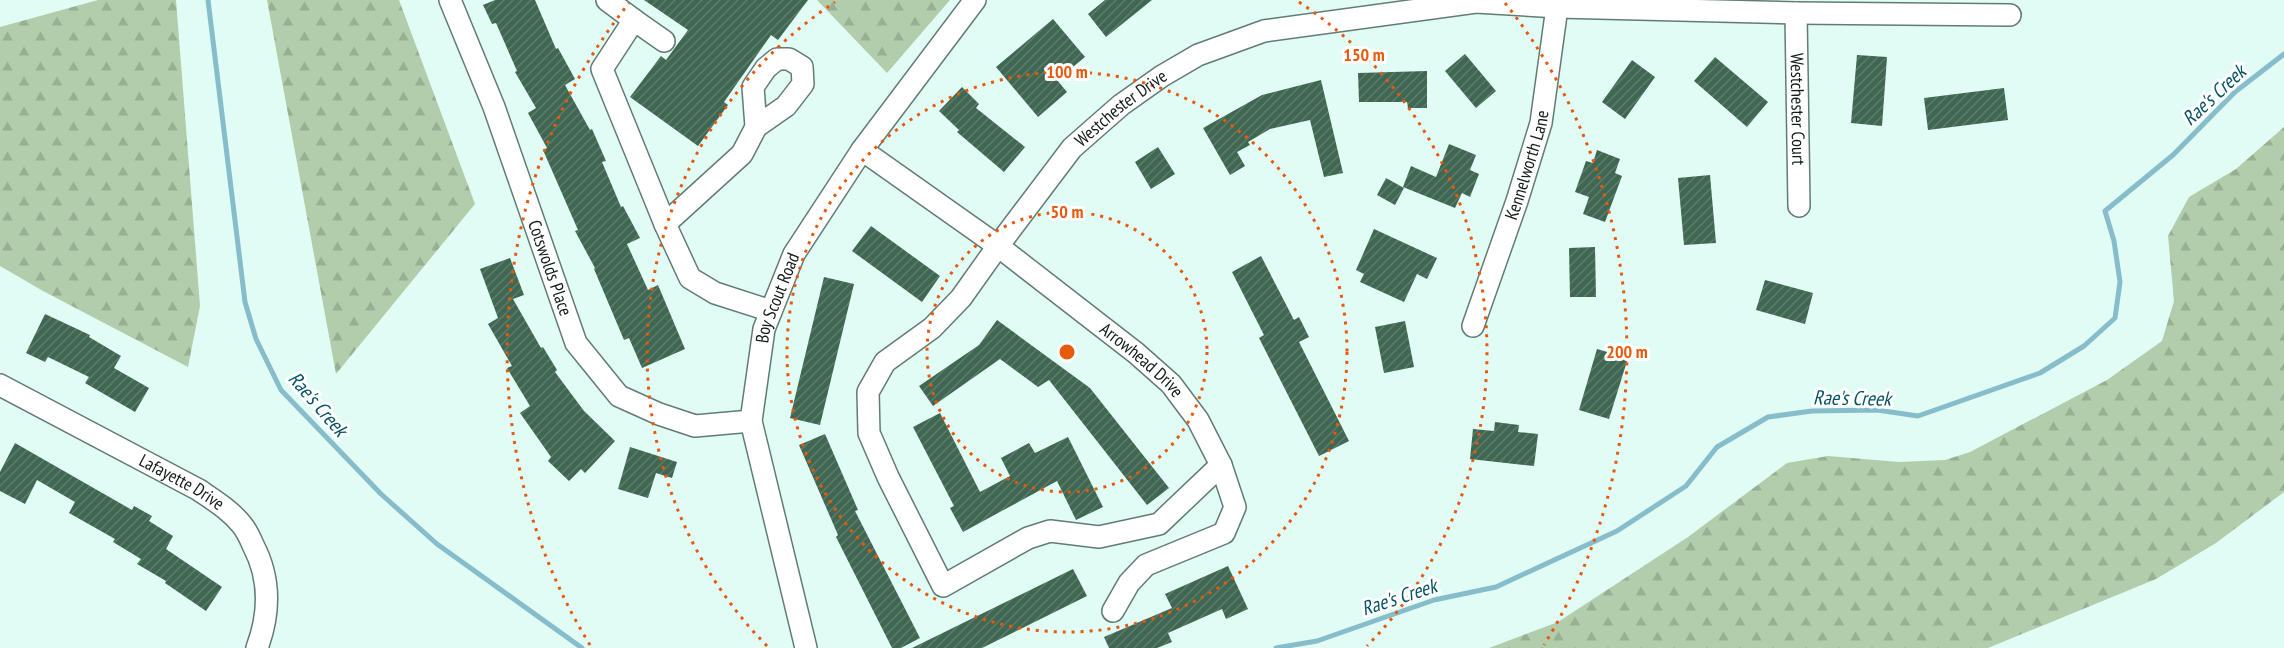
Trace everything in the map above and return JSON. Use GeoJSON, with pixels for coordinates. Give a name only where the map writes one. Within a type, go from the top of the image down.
{"type":"FeatureCollection","features":[{"type":"Feature","properties":{"kind":"street","name":"Cotswolds Place"},"geometry":{"type":"LineString","coordinates":[[450,0],[494,107],[576,343],[619,396],[659,414],[695,426],[751,421]]}},
{"type":"Feature","properties":{"kind":"street"},"geometry":{"type":"LineString","coordinates":[[607,0],[664,41]]}},
{"type":"Feature","properties":{"kind":"street","name":"Boy Scout Road"},"geometry":{"type":"LineString","coordinates":[[807,648],[751,421],[764,328],[794,254],[862,150],[975,0]]}},
{"type":"Feature","properties":{"kind":"street","name":"Westchester Drive"},"geometry":{"type":"LineString","coordinates":[[1221,465],[1159,524],[1099,537],[1050,531],[1028,538],[943,586],[888,477],[869,433],[868,392],[885,362],[932,328],[961,298],[1072,148],[1121,105],[1162,75],[1198,55],[1264,32],[1476,2],[1558,3],[1796,13],[2010,15]]}},
{"type":"Feature","properties":{"kind":"street","name":"Kennelworth Lane"},"geometry":{"type":"LineString","coordinates":[[1473,326],[1517,201],[1541,123],[1558,3]]}},
{"type":"Feature","properties":{"kind":"street","name":"Westchester Court"},"geometry":{"type":"LineString","coordinates":[[1796,13],[1799,206]]}},
{"type":"Feature","properties":{"kind":"street"},"geometry":{"type":"LineString","coordinates":[[634,20],[602,69],[664,224],[690,278],[714,293],[771,311]]}},
{"type":"Feature","properties":{"kind":"street"},"geometry":{"type":"LineString","coordinates":[[664,224],[742,154],[756,127]]}},
{"type":"Feature","properties":{"kind":"street","name":"Arrowhead Drive"},"geometry":{"type":"LineString","coordinates":[[862,150],[998,246],[1136,353],[1171,384],[1198,420],[1221,465],[1235,507],[1224,534],[1146,565],[1129,583],[1113,611]]}},
{"type":"Feature","properties":{"kind":"street","name":"Lafayette Drive"},"geometry":{"type":"LineString","coordinates":[[0,385],[199,490],[227,509],[244,526],[265,574],[266,617],[257,648]]}},
{"type":"Feature","properties":{"kind":"green space"},"geometry":{"type":"Polygon","coordinates":[[[98,0],[176,0],[200,306],[188,367],[0,266],[0,27],[98,0]]]}},
{"type":"Feature","properties":{"kind":"green space"},"geometry":{"type":"Polygon","coordinates":[[[267,0],[399,0],[475,204],[336,374],[267,0]]]}},
{"type":"Feature","properties":{"kind":"green space"},"geometry":{"type":"Polygon","coordinates":[[[817,0],[950,0],[887,73],[817,0]]]}},
{"type":"Feature","properties":{"kind":"green space"},"geometry":{"type":"Polygon","coordinates":[[[2284,127],[2284,492],[2216,543],[2156,579],[1988,648],[1489,648],[1558,622],[1688,537],[1787,463],[1828,456],[1899,462],[1945,460],[1970,452],[2107,380],[2162,341],[2174,301],[2168,236],[2189,197],[2236,169],[2284,127]]]}},
{"type":"Feature","properties":{"kind":"building"},"geometry":{"type":"Polygon","coordinates":[[[495,0],[535,0],[556,49],[558,48],[575,79],[565,85],[590,130],[592,129],[606,161],[602,162],[621,207],[623,206],[640,238],[627,244],[648,290],[658,285],[685,349],[642,368],[629,338],[624,340],[595,268],[575,231],[578,230],[543,150],[547,148],[528,113],[536,108],[515,72],[517,71],[496,23],[492,24],[483,5],[495,0]]]}},
{"type":"Feature","properties":{"kind":"building"},"geometry":{"type":"Polygon","coordinates":[[[644,0],[808,0],[778,40],[771,35],[724,102],[728,105],[698,146],[630,97],[661,56],[666,60],[688,30],[644,0]]]}},
{"type":"Feature","properties":{"kind":"building"},"geometry":{"type":"Polygon","coordinates":[[[1105,0],[1152,0],[1106,37],[1088,14],[1105,0]]]}},
{"type":"Feature","properties":{"kind":"building"},"geometry":{"type":"Polygon","coordinates":[[[1053,19],[1085,57],[1057,80],[1067,92],[1038,117],[996,67],[1053,19]]]}},
{"type":"Feature","properties":{"kind":"building"},"geometry":{"type":"Polygon","coordinates":[[[1465,54],[1496,91],[1476,108],[1445,71],[1465,54]]]}},
{"type":"Feature","properties":{"kind":"building"},"geometry":{"type":"Polygon","coordinates":[[[1857,55],[1887,57],[1882,126],[1851,123],[1857,55]]]}},
{"type":"Feature","properties":{"kind":"building"},"geometry":{"type":"Polygon","coordinates":[[[1715,57],[1768,102],[1747,127],[1694,81],[1715,57]]]}},
{"type":"Feature","properties":{"kind":"building"},"geometry":{"type":"Polygon","coordinates":[[[1632,60],[1655,77],[1625,119],[1602,102],[1632,60]]]}},
{"type":"Feature","properties":{"kind":"building"},"geometry":{"type":"Polygon","coordinates":[[[1427,71],[1427,108],[1408,108],[1407,102],[1359,102],[1358,73],[1427,71]]]}},
{"type":"Feature","properties":{"kind":"building"},"geometry":{"type":"Polygon","coordinates":[[[1321,80],[1343,173],[1324,177],[1310,120],[1270,129],[1248,142],[1250,145],[1237,152],[1245,166],[1230,175],[1203,128],[1262,95],[1321,80]]]}},
{"type":"Feature","properties":{"kind":"building"},"geometry":{"type":"Polygon","coordinates":[[[962,87],[979,104],[976,108],[1025,147],[1004,172],[957,132],[959,130],[939,111],[962,87]]]}},
{"type":"Feature","properties":{"kind":"building"},"geometry":{"type":"Polygon","coordinates":[[[2004,88],[2008,120],[1928,130],[1924,98],[2004,88]]]}},
{"type":"Feature","properties":{"kind":"building"},"geometry":{"type":"Polygon","coordinates":[[[1449,144],[1476,155],[1470,170],[1479,174],[1470,197],[1462,193],[1455,208],[1403,187],[1411,166],[1436,177],[1449,144]]]}},
{"type":"Feature","properties":{"kind":"building"},"geometry":{"type":"Polygon","coordinates":[[[1158,147],[1175,174],[1151,189],[1135,162],[1158,147]]]}},
{"type":"Feature","properties":{"kind":"building"},"geometry":{"type":"Polygon","coordinates":[[[1597,150],[1620,159],[1615,173],[1622,176],[1605,222],[1583,214],[1589,197],[1575,192],[1586,161],[1593,163],[1597,150]]]}},
{"type":"Feature","properties":{"kind":"building"},"geometry":{"type":"Polygon","coordinates":[[[1710,175],[1716,243],[1684,245],[1678,178],[1710,175]]]}},
{"type":"Feature","properties":{"kind":"building"},"geometry":{"type":"Polygon","coordinates":[[[1386,178],[1404,188],[1395,205],[1377,195],[1386,178]]]}},
{"type":"Feature","properties":{"kind":"building"},"geometry":{"type":"Polygon","coordinates":[[[871,226],[940,276],[922,302],[852,251],[871,226]]]}},
{"type":"Feature","properties":{"kind":"building"},"geometry":{"type":"Polygon","coordinates":[[[1374,229],[1437,258],[1427,279],[1417,274],[1404,302],[1360,282],[1364,274],[1356,270],[1374,229]]]}},
{"type":"Feature","properties":{"kind":"building"},"geometry":{"type":"Polygon","coordinates":[[[1595,247],[1596,297],[1570,297],[1569,248],[1595,247]]]}},
{"type":"Feature","properties":{"kind":"building"},"geometry":{"type":"Polygon","coordinates":[[[1261,256],[1294,320],[1299,317],[1309,337],[1299,342],[1349,441],[1319,456],[1259,338],[1264,335],[1232,272],[1261,256]]]}},
{"type":"Feature","properties":{"kind":"building"},"geometry":{"type":"Polygon","coordinates":[[[510,258],[524,295],[513,299],[541,348],[543,347],[557,370],[555,372],[584,411],[615,441],[585,473],[581,469],[569,481],[548,461],[551,457],[520,413],[530,406],[507,368],[512,366],[488,324],[498,318],[480,269],[510,258]]]}},
{"type":"Feature","properties":{"kind":"building"},"geometry":{"type":"Polygon","coordinates":[[[824,277],[854,284],[820,425],[790,418],[824,277]]]}},
{"type":"Feature","properties":{"kind":"building"},"geometry":{"type":"Polygon","coordinates":[[[1765,280],[1813,293],[1805,324],[1756,310],[1765,280]]]}},
{"type":"Feature","properties":{"kind":"building"},"geometry":{"type":"Polygon","coordinates":[[[45,314],[90,335],[89,337],[121,356],[114,368],[149,388],[135,412],[85,383],[89,377],[48,357],[45,362],[26,353],[45,314]]]}},
{"type":"Feature","properties":{"kind":"building"},"geometry":{"type":"Polygon","coordinates":[[[997,320],[1090,388],[1169,488],[1147,505],[1049,380],[1038,387],[1000,359],[933,406],[919,386],[979,345],[997,320]]]}},
{"type":"Feature","properties":{"kind":"building"},"geometry":{"type":"Polygon","coordinates":[[[1405,321],[1414,367],[1384,373],[1375,327],[1405,321]]]}},
{"type":"Feature","properties":{"kind":"building"},"geometry":{"type":"Polygon","coordinates":[[[1597,349],[1628,358],[1609,419],[1579,410],[1597,349]]]}},
{"type":"Feature","properties":{"kind":"building"},"geometry":{"type":"Polygon","coordinates":[[[940,413],[980,492],[1010,476],[1001,458],[1029,443],[1035,453],[1068,437],[1103,507],[1076,520],[1057,481],[963,532],[950,508],[954,506],[913,427],[940,413]]]}},
{"type":"Feature","properties":{"kind":"building"},"geometry":{"type":"Polygon","coordinates":[[[1495,422],[1519,425],[1518,432],[1538,434],[1534,466],[1470,459],[1473,429],[1494,431],[1495,422]]]}},
{"type":"Feature","properties":{"kind":"building"},"geometry":{"type":"Polygon","coordinates":[[[825,434],[858,510],[855,511],[920,638],[901,648],[892,648],[836,537],[838,535],[799,445],[825,434]]]}},
{"type":"Feature","properties":{"kind":"building"},"geometry":{"type":"Polygon","coordinates":[[[15,443],[132,510],[134,506],[152,516],[149,521],[173,536],[166,549],[222,587],[206,611],[165,583],[166,581],[137,564],[141,559],[113,542],[115,539],[69,513],[75,502],[37,480],[25,504],[0,491],[0,472],[15,443]]]}},
{"type":"Feature","properties":{"kind":"building"},"geometry":{"type":"Polygon","coordinates":[[[630,447],[677,462],[672,478],[656,473],[648,498],[618,489],[630,447]]]}},
{"type":"Feature","properties":{"kind":"building"},"geometry":{"type":"Polygon","coordinates":[[[1228,566],[1248,609],[1226,619],[1222,609],[1168,633],[1172,642],[1157,648],[1109,648],[1104,637],[1172,608],[1165,594],[1228,566]]]}},
{"type":"Feature","properties":{"kind":"building"},"geometry":{"type":"Polygon","coordinates":[[[1073,569],[1087,596],[982,648],[912,648],[1073,569]]]}},
{"type":"Feature","properties":{"kind":"waterway","name":"Rae's Creek"},"geometry":{"type":"LineString","coordinates":[[208,0],[245,302],[256,339],[281,390],[381,494],[437,544],[582,648]]}},
{"type":"Feature","properties":{"kind":"waterway","name":"Rae's Creek"},"geometry":{"type":"LineString","coordinates":[[1276,648],[1317,641],[1434,600],[1496,587],[1617,531],[1686,486],[1717,447],[1768,417],[1812,411],[1877,410],[1918,416],[2040,373],[2084,346],[2115,318],[2120,282],[2114,241],[2105,211],[2173,155],[2235,92],[2284,54]]}}]}
